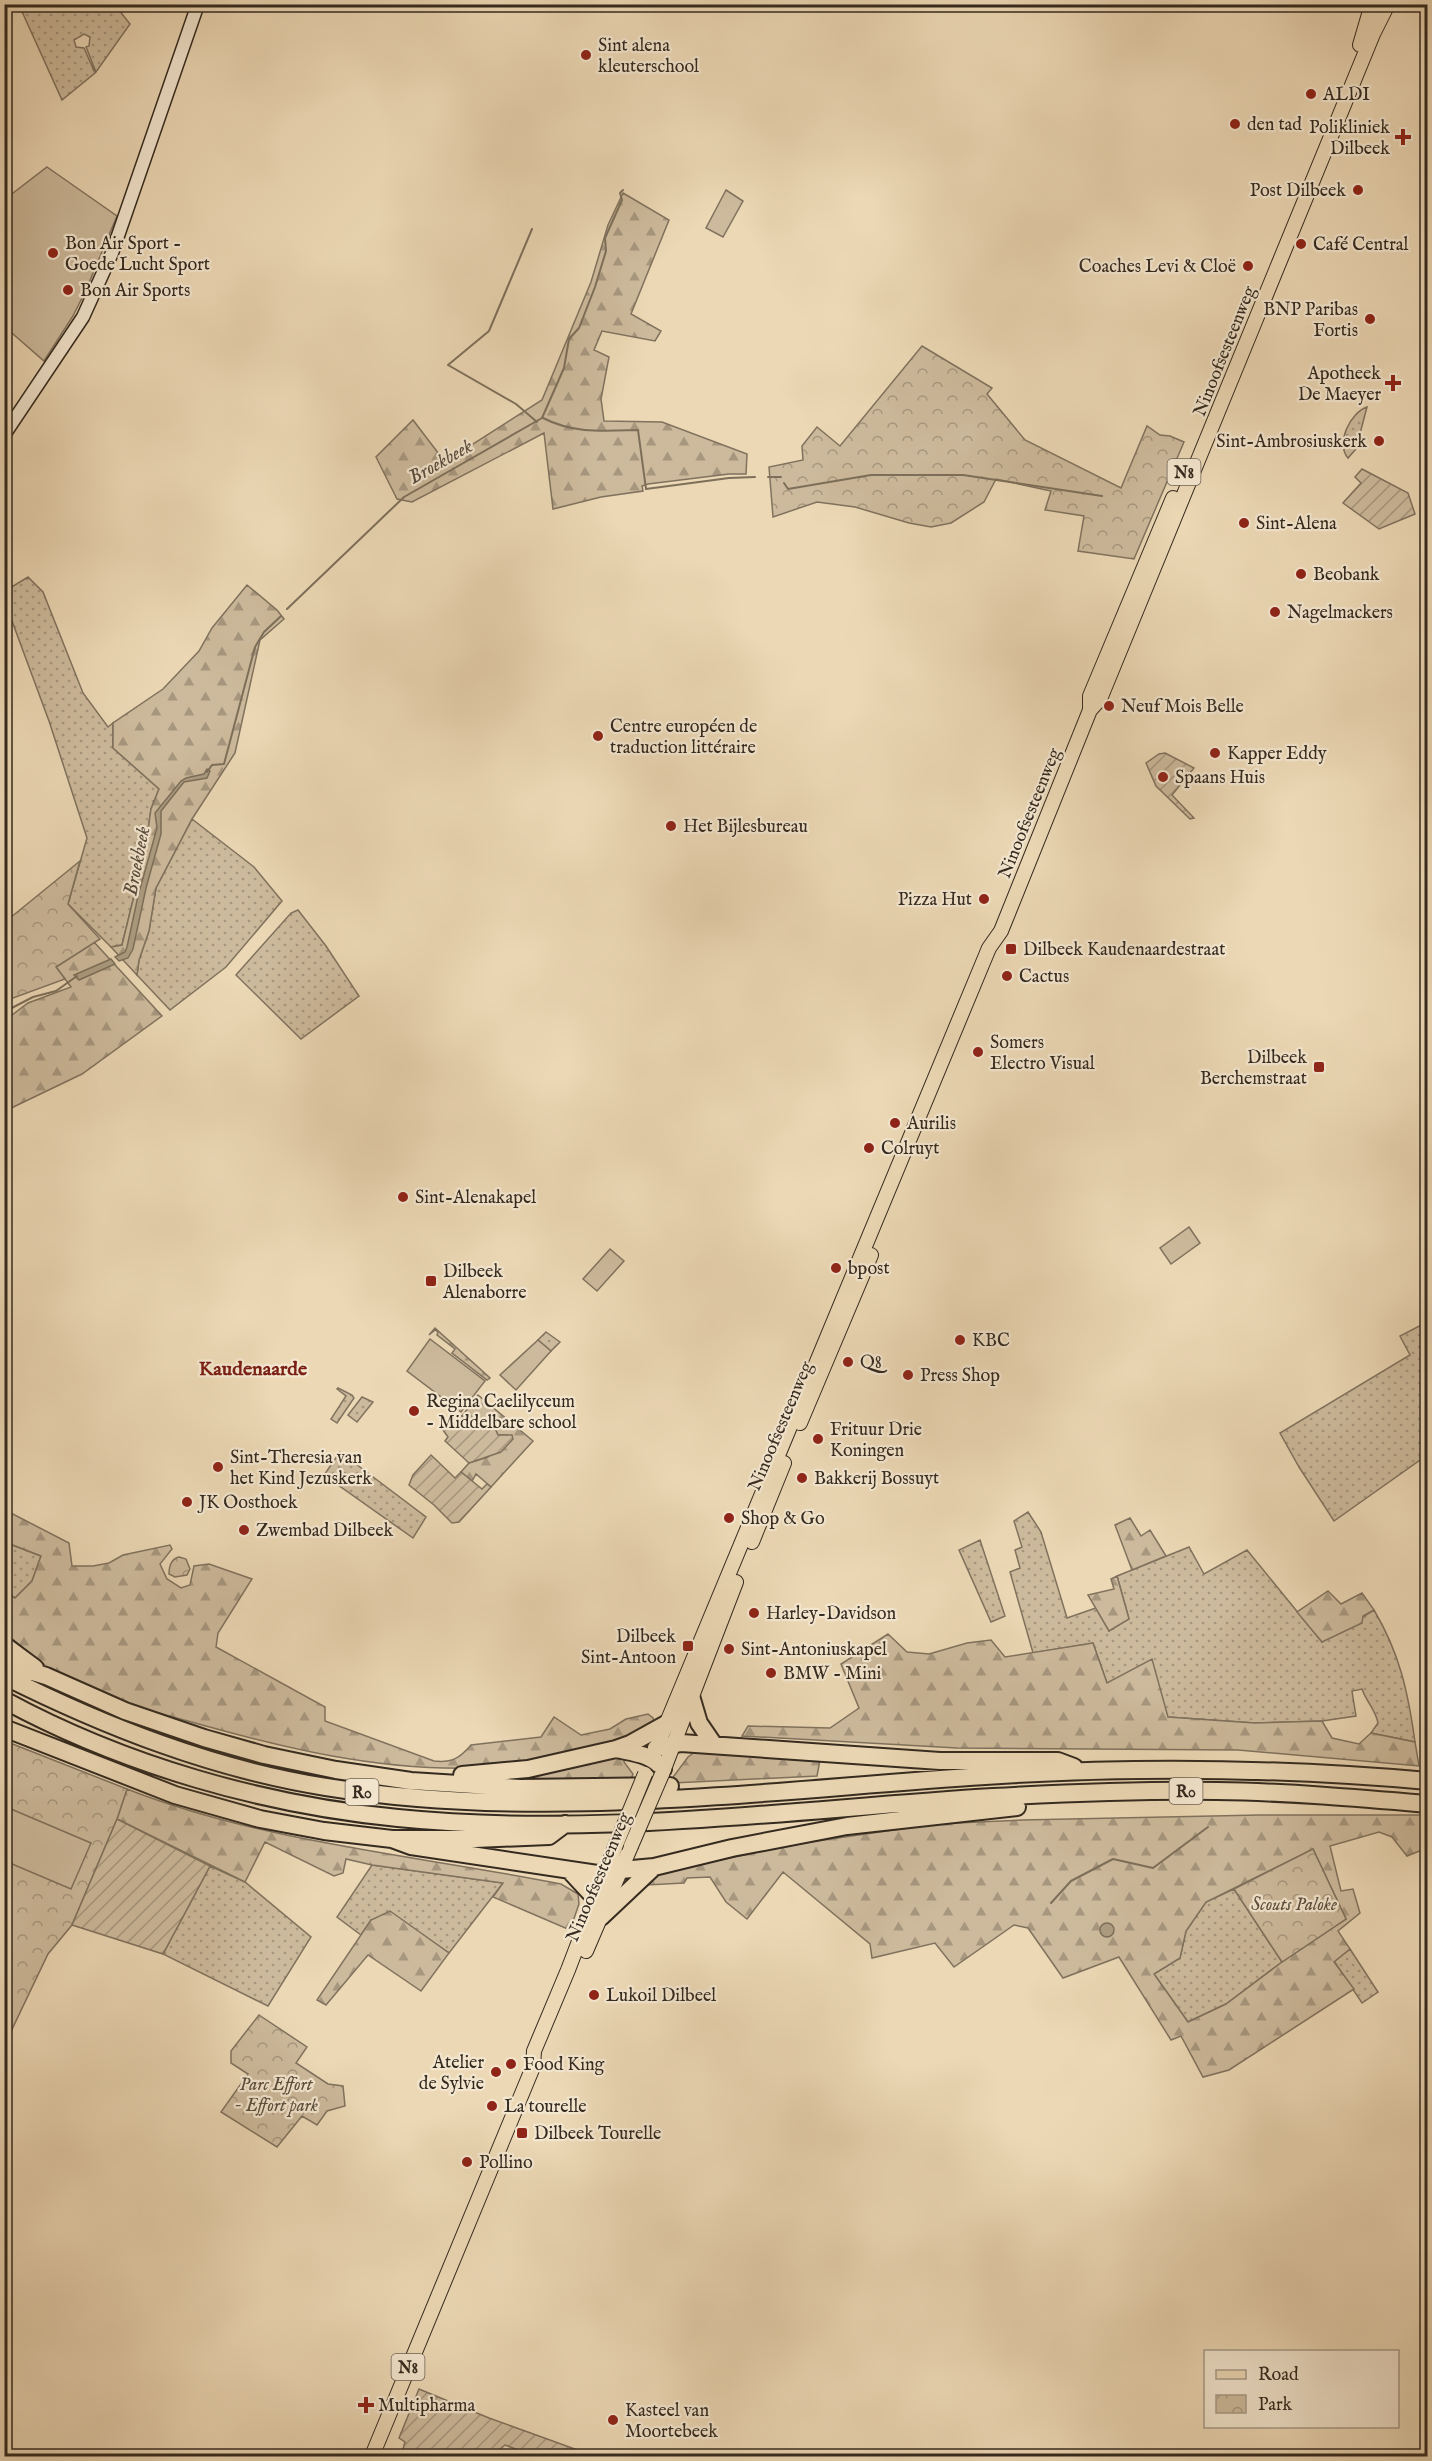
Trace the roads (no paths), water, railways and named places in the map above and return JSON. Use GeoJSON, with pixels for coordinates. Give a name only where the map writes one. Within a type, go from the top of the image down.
{"type":"FeatureCollection","features":[{"type":"Feature","properties":{"kind":"highway"},"geometry":{"type":"LineString","coordinates":[[4,1645],[46,1676]]}},
{"type":"Feature","properties":{"kind":"highway"},"geometry":{"type":"LineString","coordinates":[[4,1663],[46,1676],[124,1711],[204,1738],[308,1764],[448,1785],[520,1788],[720,1786],[739,1794]]}},
{"type":"Feature","properties":{"kind":"highway","name":"R0"},"geometry":{"type":"LineString","coordinates":[[4,1676],[107,1724],[172,1748],[231,1766],[323,1786],[418,1798],[559,1803],[739,1794],[1083,1771],[1235,1769],[1428,1781]]}},
{"type":"Feature","properties":{"kind":"highway"},"geometry":{"type":"LineString","coordinates":[[691,1696],[698,1720],[714,1745]]}},
{"type":"Feature","properties":{"kind":"highway","name":"R0"},"geometry":{"type":"LineString","coordinates":[[4,1700],[111,1749],[199,1778],[277,1799],[329,1809],[398,1818],[466,1823],[565,1824],[668,1820],[1041,1795],[1218,1791],[1297,1794],[1428,1804]]}},
{"type":"Feature","properties":{"kind":"highway"},"geometry":{"type":"LineString","coordinates":[[4,1718],[65,1752]]}},
{"type":"Feature","properties":{"kind":"highway"},"geometry":{"type":"LineString","coordinates":[[393,1777],[483,1775],[528,1769],[616,1749],[666,1724]]}},
{"type":"Feature","properties":{"kind":"highway"},"geometry":{"type":"LineString","coordinates":[[4,1728],[47,1747],[175,1795],[260,1819],[324,1831],[392,1839],[475,1839],[549,1836],[565,1824]]}},
{"type":"Feature","properties":{"kind":"highway"},"geometry":{"type":"LineString","coordinates":[[616,1749],[658,1762],[674,1743],[940,1761],[1058,1761],[1083,1771]]}},
{"type":"Feature","properties":{"kind":"highway"},"geometry":{"type":"LineString","coordinates":[[392,1839],[411,1846],[570,1871],[612,1863],[654,1867],[732,1848],[847,1826],[1020,1806],[1041,1795]]}},
{"type":"Feature","properties":{"kind":"highway"},"geometry":{"type":"LineString","coordinates":[[601,1917],[654,1867]]}},
{"type":"Feature","properties":{"kind":"highway"},"geometry":{"type":"LineString","coordinates":[[570,1871],[595,1898]]}},
{"type":"Feature","properties":{"kind":"main road"},"geometry":{"type":"LineString","coordinates":[[4,435],[83,317],[112,253],[198,4]]}},
{"type":"Feature","properties":{"kind":"main road","name":"Ninoofsesteenweg"},"geometry":{"type":"LineString","coordinates":[[1090,710],[1090,696],[1361,43],[1372,4]]}},
{"type":"Feature","properties":{"kind":"main road","name":"Ninoofsesteenweg"},"geometry":{"type":"LineString","coordinates":[[532,2067],[542,2056],[601,1917],[612,1863],[631,1846],[658,1762],[666,1724],[985,959],[1001,931],[1090,710],[1100,699],[1373,34],[1388,4]]}},
{"type":"Feature","properties":{"kind":"main road","name":"Ninoofsesteenweg"},"geometry":{"type":"LineString","coordinates":[[674,1743],[797,1431],[997,952],[1001,931]]}},
{"type":"Feature","properties":{"kind":"main road","name":"Ninoofsesteenweg"},"geometry":{"type":"LineString","coordinates":[[372,2457],[532,2067],[534,2050],[572,1961],[595,1898],[612,1863],[645,1774],[658,1762]]}},
{"type":"Feature","properties":{"kind":"waterway","name":"Broekbeek"},"geometry":{"type":"LineString","coordinates":[[287,609],[404,497],[542,418],[564,368],[569,339],[579,328],[595,287],[606,251],[605,238],[622,200],[620,193],[623,190]]}},
{"type":"Feature","properties":{"kind":"waterway","name":"Broekbeek"},"geometry":{"type":"LineString","coordinates":[[532,229],[489,331],[448,365],[516,404],[537,422]]}},
{"type":"Feature","properties":{"kind":"waterway"},"geometry":{"type":"LineString","coordinates":[[543,418],[578,429],[638,430],[646,489],[729,478],[755,477]]}},
{"type":"Feature","properties":{"kind":"waterway"},"geometry":{"type":"LineString","coordinates":[[784,483],[788,489],[871,475],[963,475],[1102,496]]}},
{"type":"Feature","properties":{"kind":"waterway"},"geometry":{"type":"LineString","coordinates":[[768,477],[781,477]]}},
{"type":"Feature","properties":{"kind":"waterway","name":"Broekbeek"},"geometry":{"type":"LineString","coordinates":[[207,772],[212,765],[224,764],[255,647],[264,632],[281,616]]}},
{"type":"Feature","properties":{"kind":"waterway","name":"Broekbeek"},"geometry":{"type":"LineString","coordinates":[[4,1012],[33,997],[56,991],[77,976]]}},
{"type":"Feature","properties":{"kind":"waterway"},"geometry":{"type":"LineString","coordinates":[[1051,1903],[1071,1881],[1113,1859],[1153,1868],[1208,1827]]}},
{"type":"Feature","properties":{"kind":"place","name":"Sint alena kleuterschool"},"geometry":{"type":"Point","coordinates":[586,55]}},
{"type":"Feature","properties":{"kind":"place","name":"ALDI"},"geometry":{"type":"Point","coordinates":[1311,94]}},
{"type":"Feature","properties":{"kind":"place","name":"den tad"},"geometry":{"type":"Point","coordinates":[1235,124]}},
{"type":"Feature","properties":{"kind":"place","name":"Polikliniek Dilbeek"},"geometry":{"type":"Point","coordinates":[1403,137]}},
{"type":"Feature","properties":{"kind":"place","name":"Post Dilbeek"},"geometry":{"type":"Point","coordinates":[1358,190]}},
{"type":"Feature","properties":{"kind":"place","name":"Café Central"},"geometry":{"type":"Point","coordinates":[1301,244]}},
{"type":"Feature","properties":{"kind":"place","name":"Bon Air Sport - Goede Lucht Sport"},"geometry":{"type":"Point","coordinates":[53,253]}},
{"type":"Feature","properties":{"kind":"place","name":"Coaches Levi & Cloë"},"geometry":{"type":"Point","coordinates":[1248,266]}},
{"type":"Feature","properties":{"kind":"place","name":"Bon Air Sports"},"geometry":{"type":"Point","coordinates":[68,290]}},
{"type":"Feature","properties":{"kind":"place","name":"BNP Paribas Fortis"},"geometry":{"type":"Point","coordinates":[1370,319]}},
{"type":"Feature","properties":{"kind":"place","name":"Apotheek De Maeyer"},"geometry":{"type":"Point","coordinates":[1393,383]}},
{"type":"Feature","properties":{"kind":"place","name":"Sint-Ambrosiuskerk"},"geometry":{"type":"Point","coordinates":[1379,441]}},
{"type":"Feature","properties":{"kind":"place","name":"Sint-Alena"},"geometry":{"type":"Point","coordinates":[1244,523]}},
{"type":"Feature","properties":{"kind":"place","name":"Beobank"},"geometry":{"type":"Point","coordinates":[1301,574]}},
{"type":"Feature","properties":{"kind":"place","name":"Nagelmackers"},"geometry":{"type":"Point","coordinates":[1275,612]}},
{"type":"Feature","properties":{"kind":"place","name":"Neuf Mois Belle"},"geometry":{"type":"Point","coordinates":[1109,706]}},
{"type":"Feature","properties":{"kind":"place","name":"Centre européen de traduction littéraire"},"geometry":{"type":"Point","coordinates":[598,736]}},
{"type":"Feature","properties":{"kind":"place","name":"Kapper Eddy"},"geometry":{"type":"Point","coordinates":[1215,753]}},
{"type":"Feature","properties":{"kind":"place","name":"Spaans Huis"},"geometry":{"type":"Point","coordinates":[1163,777]}},
{"type":"Feature","properties":{"kind":"place","name":"Het Bijlesbureau"},"geometry":{"type":"Point","coordinates":[671,826]}},
{"type":"Feature","properties":{"kind":"place","name":"Pizza Hut"},"geometry":{"type":"Point","coordinates":[984,899]}},
{"type":"Feature","properties":{"kind":"place","name":"Dilbeek Kaudenaardestraat"},"geometry":{"type":"Point","coordinates":[1011,949]}},
{"type":"Feature","properties":{"kind":"place","name":"Cactus"},"geometry":{"type":"Point","coordinates":[1007,976]}},
{"type":"Feature","properties":{"kind":"place","name":"Somers Electro Visual"},"geometry":{"type":"Point","coordinates":[978,1052]}},
{"type":"Feature","properties":{"kind":"place","name":"Dilbeek Berchemstraat"},"geometry":{"type":"Point","coordinates":[1319,1067]}},
{"type":"Feature","properties":{"kind":"place","name":"Aurilis"},"geometry":{"type":"Point","coordinates":[895,1123]}},
{"type":"Feature","properties":{"kind":"place","name":"Colruyt"},"geometry":{"type":"Point","coordinates":[869,1148]}},
{"type":"Feature","properties":{"kind":"place","name":"Sint-Alenakapel"},"geometry":{"type":"Point","coordinates":[403,1197]}},
{"type":"Feature","properties":{"kind":"place","name":"bpost"},"geometry":{"type":"Point","coordinates":[836,1268]}},
{"type":"Feature","properties":{"kind":"place","name":"Dilbeek Alenaborre"},"geometry":{"type":"Point","coordinates":[431,1281]}},
{"type":"Feature","properties":{"kind":"place","name":"KBC"},"geometry":{"type":"Point","coordinates":[960,1340]}},
{"type":"Feature","properties":{"kind":"place","name":"Q8"},"geometry":{"type":"Point","coordinates":[848,1362]}},
{"type":"Feature","properties":{"kind":"place","name":"Press Shop"},"geometry":{"type":"Point","coordinates":[908,1375]}},
{"type":"Feature","properties":{"kind":"place","name":"Regina Caelilyceum - Middelbare school"},"geometry":{"type":"Point","coordinates":[414,1411]}},
{"type":"Feature","properties":{"kind":"place","name":"Frituur Drie Koningen"},"geometry":{"type":"Point","coordinates":[818,1439]}},
{"type":"Feature","properties":{"kind":"place","name":"Sint-Theresia van het Kind Jezuskerk"},"geometry":{"type":"Point","coordinates":[218,1467]}},
{"type":"Feature","properties":{"kind":"place","name":"Bakkerij Bossuyt"},"geometry":{"type":"Point","coordinates":[802,1478]}},
{"type":"Feature","properties":{"kind":"place","name":"JK Oosthoek"},"geometry":{"type":"Point","coordinates":[187,1502]}},
{"type":"Feature","properties":{"kind":"place","name":"Shop & Go"},"geometry":{"type":"Point","coordinates":[729,1518]}},
{"type":"Feature","properties":{"kind":"place","name":"Zwembad Dilbeek"},"geometry":{"type":"Point","coordinates":[244,1530]}},
{"type":"Feature","properties":{"kind":"place","name":"Harley-Davidson"},"geometry":{"type":"Point","coordinates":[754,1613]}},
{"type":"Feature","properties":{"kind":"place","name":"Dilbeek Sint-Antoon"},"geometry":{"type":"Point","coordinates":[688,1646]}},
{"type":"Feature","properties":{"kind":"place","name":"Sint-Antoniuskapel"},"geometry":{"type":"Point","coordinates":[729,1649]}},
{"type":"Feature","properties":{"kind":"place","name":"BMW - Mini"},"geometry":{"type":"Point","coordinates":[771,1673]}},
{"type":"Feature","properties":{"kind":"place","name":"Lukoil Dilbeel"},"geometry":{"type":"Point","coordinates":[594,1995]}},
{"type":"Feature","properties":{"kind":"place","name":"Food King"},"geometry":{"type":"Point","coordinates":[511,2064]}},
{"type":"Feature","properties":{"kind":"place","name":"Atelier de Sylvie"},"geometry":{"type":"Point","coordinates":[496,2072]}},
{"type":"Feature","properties":{"kind":"place","name":"La tourelle"},"geometry":{"type":"Point","coordinates":[492,2106]}},
{"type":"Feature","properties":{"kind":"place","name":"Dilbeek Tourelle"},"geometry":{"type":"Point","coordinates":[522,2133]}},
{"type":"Feature","properties":{"kind":"place","name":"Pollino"},"geometry":{"type":"Point","coordinates":[467,2162]}},
{"type":"Feature","properties":{"kind":"place","name":"Multipharma"},"geometry":{"type":"Point","coordinates":[366,2405]}},
{"type":"Feature","properties":{"kind":"place","name":"Kasteel van Moortebeek"},"geometry":{"type":"Point","coordinates":[613,2420]}},
{"type":"Feature","properties":{"kind":"district","name":"Kaudenaarde"},"geometry":{"type":"Point","coordinates":[253,1368]}},
{"type":"Feature","properties":{"kind":"park label","name":"Scouts Paloke"},"geometry":{"type":"Point","coordinates":[1294,1904]}},
{"type":"Feature","properties":{"kind":"park label","name":"Parc Effort - Effort park"},"geometry":{"type":"Point","coordinates":[276,2094]}}]}
